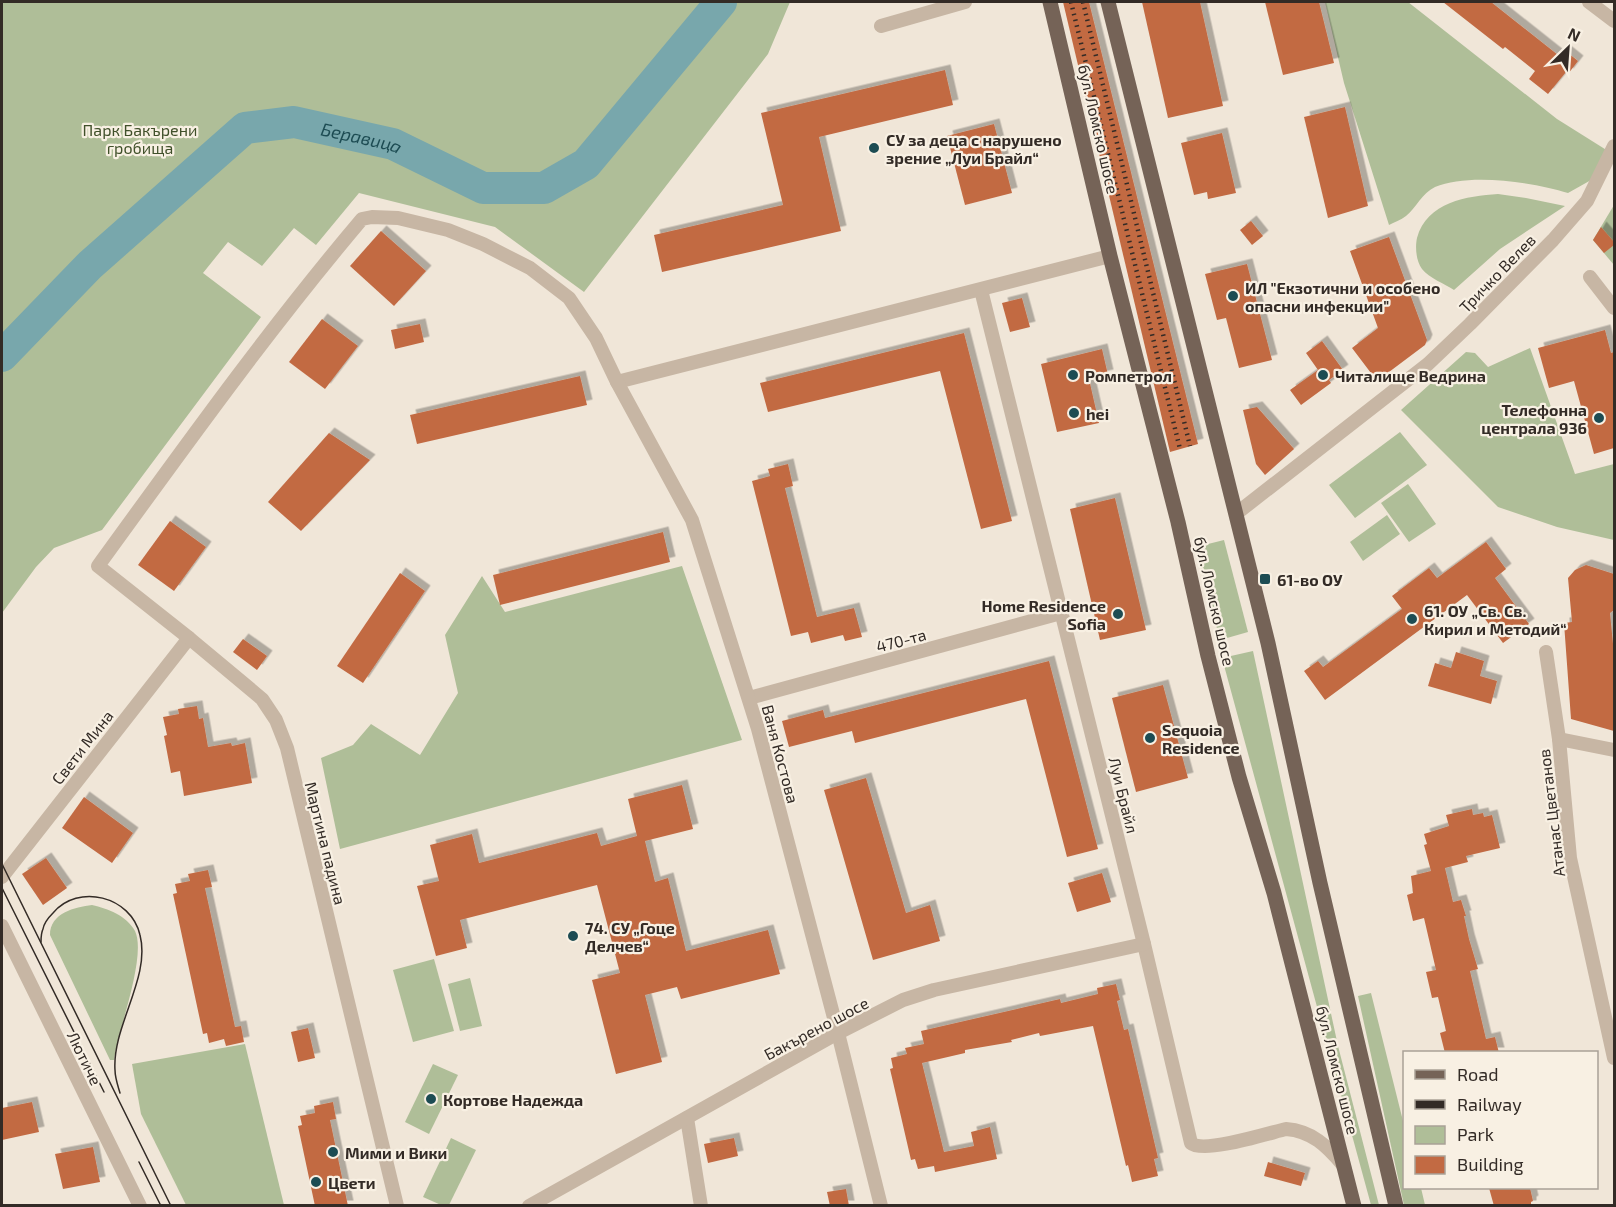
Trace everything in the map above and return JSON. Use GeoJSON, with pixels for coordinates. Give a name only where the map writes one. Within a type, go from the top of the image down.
{"type":"FeatureCollection","features":[{"type":"Feature","properties":{"kind":"main road","name":"бул. Ломско шосе"},"geometry":{"type":"LineString","coordinates":[[1050,2],[1110,256],[1178,522],[1208,656],[1239,777],[1274,893],[1354,1206]]}},
{"type":"Feature","properties":{"kind":"main road","name":"бул. Ломско шосе"},"geometry":{"type":"LineString","coordinates":[[1108,2],[1268,642],[1320,882],[1396,1206]]}},
{"type":"Feature","properties":{"kind":"street"},"geometry":{"type":"LineString","coordinates":[[881,26],[965,2]]}},
{"type":"Feature","properties":{"kind":"street"},"geometry":{"type":"LineString","coordinates":[[1589,2],[1614,21]]}},
{"type":"Feature","properties":{"kind":"street","name":"Тричко Велев"},"geometry":{"type":"LineString","coordinates":[[1237,513],[1428,364],[1470,324],[1553,240],[1587,201],[1614,146]]}},
{"type":"Feature","properties":{"kind":"street","name":"Ваня Костова"},"geometry":{"type":"LineString","coordinates":[[98,567],[167,470],[307,284],[362,219],[398,218],[448,230],[483,244],[530,268],[569,298],[592,332],[692,520],[749,698],[881,1206]]}},
{"type":"Feature","properties":{"kind":"street"},"geometry":{"type":"LineString","coordinates":[[617,382],[1110,256]]}},
{"type":"Feature","properties":{"kind":"street"},"geometry":{"type":"LineString","coordinates":[[1590,277],[1614,308]]}},
{"type":"Feature","properties":{"kind":"street","name":"Луи Брайл"},"geometry":{"type":"LineString","coordinates":[[981,290],[1144,944],[1191,1143],[1198,1147],[1220,1145],[1286,1129],[1295,1129],[1313,1136],[1327,1146],[1344,1166]]}},
{"type":"Feature","properties":{"kind":"street","name":"Мартина падина"},"geometry":{"type":"LineString","coordinates":[[98,567],[262,699],[276,720],[287,748],[397,1206]]}},
{"type":"Feature","properties":{"kind":"street","name":"470-та"},"geometry":{"type":"LineString","coordinates":[[749,698],[1061,613]]}},
{"type":"Feature","properties":{"kind":"street","name":"Свети Мина"},"geometry":{"type":"LineString","coordinates":[[2,878],[189,638]]}},
{"type":"Feature","properties":{"kind":"street","name":"Атанас Цветанов"},"geometry":{"type":"LineString","coordinates":[[1546,652],[1559,739],[1570,858],[1614,1058]]}},
{"type":"Feature","properties":{"kind":"street"},"geometry":{"type":"LineString","coordinates":[[1559,739],[1614,750]]}},
{"type":"Feature","properties":{"kind":"street","name":"Лютиче"},"geometry":{"type":"LineString","coordinates":[[2,926],[140,1206]]}},
{"type":"Feature","properties":{"kind":"street","name":"Бакърено шосе"},"geometry":{"type":"LineString","coordinates":[[529,1206],[903,1000],[934,990],[1144,944]]}},
{"type":"Feature","properties":{"kind":"street"},"geometry":{"type":"LineString","coordinates":[[687,1118],[701,1206]]}},
{"type":"Feature","properties":{"kind":"green space","name":"Парк Бакърени гробища"},"geometry":{"type":"Polygon","coordinates":[[[2,2],[790,2],[768,54],[584,292],[495,227],[359,193],[316,245],[294,228],[262,266],[228,242],[203,273],[261,317],[102,530],[54,548],[36,567],[2,613],[2,2]]]}},
{"type":"Feature","properties":{"kind":"green space"},"geometry":{"type":"Polygon","coordinates":[[[1325,2],[1408,2],[1557,119],[1608,151],[1600,175],[1568,193],[1537,185],[1501,181],[1465,180],[1449,183],[1430,190],[1406,216],[1389,225],[1344,83],[1325,2]]]}},
{"type":"Feature","properties":{"kind":"green space"},"geometry":{"type":"Polygon","coordinates":[[[1498,194],[1565,206],[1500,249],[1454,290],[1425,272],[1417,258],[1416,242],[1422,226],[1430,216],[1439,209],[1461,199],[1498,194]]]}},
{"type":"Feature","properties":{"kind":"green space"},"geometry":{"type":"Polygon","coordinates":[[[1614,205],[1614,265],[1593,240],[1614,205]]]}},
{"type":"Feature","properties":{"kind":"green space"},"geometry":{"type":"Polygon","coordinates":[[[1530,348],[1575,474],[1614,464],[1614,540],[1557,527],[1498,507],[1401,410],[1466,352],[1475,353],[1488,367],[1530,348]]]}},
{"type":"Feature","properties":{"kind":"green space"},"geometry":{"type":"Polygon","coordinates":[[[1400,432],[1427,465],[1355,518],[1329,485],[1400,432]]]}},
{"type":"Feature","properties":{"kind":"green space"},"geometry":{"type":"Polygon","coordinates":[[[1408,484],[1436,524],[1409,542],[1381,503],[1408,484]]]}},
{"type":"Feature","properties":{"kind":"green space"},"geometry":{"type":"Polygon","coordinates":[[[1387,515],[1400,534],[1363,561],[1350,542],[1387,515]]]}},
{"type":"Feature","properties":{"kind":"green space"},"geometry":{"type":"Polygon","coordinates":[[[1224,540],[1248,632],[1220,640],[1196,547],[1224,540]]]}},
{"type":"Feature","properties":{"kind":"green space"},"geometry":{"type":"Polygon","coordinates":[[[682,566],[742,740],[340,849],[321,758],[353,745],[371,724],[420,755],[458,693],[445,635],[482,576],[505,612],[682,566]]]}},
{"type":"Feature","properties":{"kind":"green space"},"geometry":{"type":"Polygon","coordinates":[[[1253,651],[1338,1046],[1379,1205],[1371,1205],[1222,658],[1253,651]]]}},
{"type":"Feature","properties":{"kind":"green space"},"geometry":{"type":"Polygon","coordinates":[[[92,905],[110,911],[127,921],[135,931],[138,942],[135,975],[114,1060],[110,1060],[50,935],[51,927],[59,916],[78,907],[92,905]]]}},
{"type":"Feature","properties":{"kind":"green space"},"geometry":{"type":"Polygon","coordinates":[[[434,959],[454,1031],[413,1042],[393,970],[434,959]]]}},
{"type":"Feature","properties":{"kind":"green space"},"geometry":{"type":"Polygon","coordinates":[[[470,978],[482,1026],[460,1031],[448,984],[470,978]]]}},
{"type":"Feature","properties":{"kind":"green space"},"geometry":{"type":"Polygon","coordinates":[[[1371,993],[1403,1121],[1403,1189],[1421,1189],[1425,1205],[1404,1205],[1358,996],[1371,993]]]}},
{"type":"Feature","properties":{"kind":"green space"},"geometry":{"type":"Polygon","coordinates":[[[245,1044],[284,1205],[186,1205],[141,1114],[132,1064],[245,1044]]]}},
{"type":"Feature","properties":{"kind":"green space","name":"Кортове Надежда"},"geometry":{"type":"Polygon","coordinates":[[[433,1064],[458,1075],[429,1134],[405,1122],[433,1064]]]}},
{"type":"Feature","properties":{"kind":"green space","name":"Кортове Надежда"},"geometry":{"type":"Polygon","coordinates":[[[451,1138],[476,1150],[449,1205],[441,1205],[423,1197],[451,1138]]]}},
{"type":"Feature","properties":{"kind":"building"},"geometry":{"type":"Polygon","coordinates":[[[1063,2],[1089,2],[1198,444],[1170,452],[1063,2]]]}},
{"type":"Feature","properties":{"kind":"building"},"geometry":{"type":"Polygon","coordinates":[[[1142,2],[1200,2],[1223,106],[1168,118],[1142,2]]]}},
{"type":"Feature","properties":{"kind":"building"},"geometry":{"type":"Polygon","coordinates":[[[1265,2],[1319,2],[1334,63],[1283,75],[1265,2]]]}},
{"type":"Feature","properties":{"kind":"building"},"geometry":{"type":"Polygon","coordinates":[[[1443,2],[1491,2],[1558,55],[1563,49],[1578,61],[1548,94],[1529,79],[1535,71],[1443,2]]]}},
{"type":"Feature","properties":{"kind":"building"},"geometry":{"type":"Polygon","coordinates":[[[945,70],[953,105],[819,137],[841,231],[662,272],[654,235],[783,205],[761,113],[945,70]]]}},
{"type":"Feature","properties":{"kind":"building"},"geometry":{"type":"Polygon","coordinates":[[[1345,107],[1368,206],[1328,218],[1304,117],[1345,107]]]}},
{"type":"Feature","properties":{"kind":"building"},"geometry":{"type":"Polygon","coordinates":[[[994,124],[1012,193],[965,205],[947,136],[994,124]]]}},
{"type":"Feature","properties":{"kind":"building"},"geometry":{"type":"Polygon","coordinates":[[[1222,133],[1236,193],[1208,199],[1207,192],[1194,195],[1181,143],[1222,133]]]}},
{"type":"Feature","properties":{"kind":"building"},"geometry":{"type":"Polygon","coordinates":[[[1251,221],[1263,236],[1252,245],[1240,230],[1251,221]]]}},
{"type":"Feature","properties":{"kind":"building"},"geometry":{"type":"Polygon","coordinates":[[[1601,227],[1614,242],[1614,245],[1604,253],[1593,240],[1601,227]]]}},
{"type":"Feature","properties":{"kind":"building"},"geometry":{"type":"Polygon","coordinates":[[[381,231],[426,271],[394,306],[350,266],[381,231]]]}},
{"type":"Feature","properties":{"kind":"building"},"geometry":{"type":"Polygon","coordinates":[[[1389,237],[1427,340],[1425,345],[1377,381],[1352,348],[1378,328],[1350,251],[1389,237]]]}},
{"type":"Feature","properties":{"kind":"building","name":"ИЛ \"Екзотични и особено опасни инфекции\""},"geometry":{"type":"Polygon","coordinates":[[[1247,264],[1272,360],[1239,368],[1226,318],[1217,320],[1205,274],[1247,264]]]}},
{"type":"Feature","properties":{"kind":"building"},"geometry":{"type":"Polygon","coordinates":[[[1022,298],[1030,327],[1010,332],[1002,303],[1022,298]]]}},
{"type":"Feature","properties":{"kind":"building"},"geometry":{"type":"Polygon","coordinates":[[[322,319],[358,346],[325,389],[289,362],[322,319]]]}},
{"type":"Feature","properties":{"kind":"building"},"geometry":{"type":"Polygon","coordinates":[[[420,324],[424,342],[395,349],[391,330],[420,324]]]}},
{"type":"Feature","properties":{"kind":"building","name":"Телефонна централа 936"},"geometry":{"type":"Polygon","coordinates":[[[1605,330],[1611,353],[1614,352],[1614,448],[1594,454],[1574,381],[1549,388],[1538,348],[1605,330]]]}},
{"type":"Feature","properties":{"kind":"building"},"geometry":{"type":"Polygon","coordinates":[[[964,333],[1012,521],[981,529],[940,371],[768,412],[760,383],[964,333]]]}},
{"type":"Feature","properties":{"kind":"building","name":"Читалище Ведрина"},"geometry":{"type":"Polygon","coordinates":[[[1322,341],[1343,370],[1329,380],[1331,383],[1301,405],[1290,390],[1318,370],[1306,353],[1322,341]]]}},
{"type":"Feature","properties":{"kind":"building"},"geometry":{"type":"Polygon","coordinates":[[[1102,349],[1108,375],[1089,379],[1099,423],[1057,432],[1041,364],[1102,349]]]}},
{"type":"Feature","properties":{"kind":"building"},"geometry":{"type":"Polygon","coordinates":[[[580,376],[587,405],[417,444],[410,415],[580,376]]]}},
{"type":"Feature","properties":{"kind":"building"},"geometry":{"type":"Polygon","coordinates":[[[1257,407],[1294,449],[1265,475],[1256,464],[1243,410],[1257,407]]]}},
{"type":"Feature","properties":{"kind":"building"},"geometry":{"type":"Polygon","coordinates":[[[329,433],[370,460],[301,531],[268,502],[329,433]]]}},
{"type":"Feature","properties":{"kind":"building"},"geometry":{"type":"Polygon","coordinates":[[[788,464],[793,486],[785,488],[817,617],[854,608],[862,637],[845,641],[843,635],[811,643],[808,632],[791,636],[752,481],[770,476],[768,469],[788,464]]]}},
{"type":"Feature","properties":{"kind":"building"},"geometry":{"type":"Polygon","coordinates":[[[1115,498],[1146,630],[1100,640],[1070,509],[1115,498]]]}},
{"type":"Feature","properties":{"kind":"building"},"geometry":{"type":"Polygon","coordinates":[[[170,521],[206,547],[174,591],[138,565],[170,521]]]}},
{"type":"Feature","properties":{"kind":"building"},"geometry":{"type":"Polygon","coordinates":[[[663,532],[670,562],[500,605],[493,575],[663,532]]]}},
{"type":"Feature","properties":{"kind":"building"},"geometry":{"type":"Polygon","coordinates":[[[1486,542],[1506,569],[1495,578],[1529,624],[1503,643],[1467,595],[1325,700],[1304,671],[1318,661],[1323,667],[1402,609],[1392,596],[1429,568],[1437,578],[1486,542]]]}},
{"type":"Feature","properties":{"kind":"building"},"geometry":{"type":"Polygon","coordinates":[[[1586,565],[1614,574],[1614,610],[1610,613],[1614,654],[1614,731],[1571,719],[1564,623],[1572,622],[1568,578],[1575,570],[1586,565]]]}},
{"type":"Feature","properties":{"kind":"building"},"geometry":{"type":"Polygon","coordinates":[[[400,573],[425,591],[363,683],[337,666],[400,573]]]}},
{"type":"Feature","properties":{"kind":"building"},"geometry":{"type":"Polygon","coordinates":[[[243,639],[267,656],[257,670],[233,652],[243,639]]]}},
{"type":"Feature","properties":{"kind":"building"},"geometry":{"type":"Polygon","coordinates":[[[1456,652],[1484,661],[1480,676],[1497,681],[1491,704],[1428,686],[1435,663],[1451,668],[1456,652]]]}},
{"type":"Feature","properties":{"kind":"building"},"geometry":{"type":"Polygon","coordinates":[[[1049,661],[1098,849],[1067,857],[1026,699],[855,743],[852,731],[789,747],[782,721],[823,710],[825,718],[1049,661]]]}},
{"type":"Feature","properties":{"kind":"building","name":"Sequoia Residence"},"geometry":{"type":"Polygon","coordinates":[[[1163,685],[1188,778],[1136,792],[1112,698],[1163,685]]]}},
{"type":"Feature","properties":{"kind":"building"},"geometry":{"type":"Polygon","coordinates":[[[197,706],[199,719],[203,718],[208,747],[245,743],[252,783],[184,796],[180,771],[171,773],[163,717],[179,714],[178,709],[197,706]]]}},
{"type":"Feature","properties":{"kind":"building"},"geometry":{"type":"Polygon","coordinates":[[[866,778],[906,913],[930,905],[940,941],[873,960],[824,790],[866,778]]]}},
{"type":"Feature","properties":{"kind":"building"},"geometry":{"type":"Polygon","coordinates":[[[682,785],[693,829],[645,841],[655,882],[668,878],[686,951],[768,930],[780,974],[681,999],[677,987],[645,995],[662,1062],[616,1074],[592,980],[620,973],[597,885],[460,920],[467,948],[436,956],[417,886],[439,881],[430,845],[472,834],[479,863],[597,833],[601,846],[637,836],[628,799],[682,785]]]}},
{"type":"Feature","properties":{"kind":"building"},"geometry":{"type":"Polygon","coordinates":[[[84,797],[133,833],[112,863],[62,828],[84,797]]]}},
{"type":"Feature","properties":{"kind":"building"},"geometry":{"type":"Polygon","coordinates":[[[1472,809],[1473,815],[1483,813],[1484,817],[1492,815],[1500,848],[1466,856],[1468,862],[1445,868],[1453,902],[1461,900],[1466,916],[1464,916],[1469,939],[1478,969],[1470,971],[1486,1039],[1495,1037],[1498,1051],[1444,1051],[1440,1033],[1446,1031],[1438,997],[1432,998],[1426,972],[1436,970],[1424,918],[1413,921],[1407,895],[1413,893],[1411,876],[1431,871],[1424,845],[1427,844],[1424,834],[1449,826],[1446,815],[1472,809]]]}},
{"type":"Feature","properties":{"kind":"building"},"geometry":{"type":"Polygon","coordinates":[[[46,858],[67,888],[43,905],[22,874],[46,858]]]}},
{"type":"Feature","properties":{"kind":"building"},"geometry":{"type":"Polygon","coordinates":[[[208,870],[212,887],[205,888],[235,1027],[241,1026],[244,1042],[226,1046],[224,1039],[209,1043],[207,1033],[203,1034],[173,894],[177,893],[175,884],[190,881],[188,874],[208,870]]]}},
{"type":"Feature","properties":{"kind":"building"},"geometry":{"type":"Polygon","coordinates":[[[1102,873],[1111,902],[1077,912],[1068,883],[1102,873]]]}},
{"type":"Feature","properties":{"kind":"building"},"geometry":{"type":"Polygon","coordinates":[[[1116,984],[1120,1000],[1117,1001],[1124,1030],[1128,1029],[1158,1158],[1154,1159],[1158,1176],[1132,1182],[1128,1165],[1126,1166],[1093,1026],[1040,1036],[1039,1033],[1011,1040],[1012,1042],[965,1050],[965,1053],[922,1063],[944,1152],[974,1146],[971,1132],[990,1127],[997,1159],[935,1172],[934,1166],[918,1169],[915,1159],[911,1160],[890,1069],[893,1068],[891,1058],[907,1054],[905,1048],[924,1044],[921,1031],[1060,999],[1061,1003],[1098,994],[1097,988],[1116,984]]]}},
{"type":"Feature","properties":{"kind":"building"},"geometry":{"type":"Polygon","coordinates":[[[308,1028],[315,1058],[298,1062],[291,1032],[308,1028]]]}},
{"type":"Feature","properties":{"kind":"building"},"geometry":{"type":"Polygon","coordinates":[[[32,1102],[39,1132],[2,1140],[2,1108],[32,1102]]]}},
{"type":"Feature","properties":{"kind":"building"},"geometry":{"type":"Polygon","coordinates":[[[333,1102],[336,1119],[330,1120],[348,1206],[315,1206],[298,1126],[302,1125],[300,1116],[315,1113],[314,1106],[333,1102]]]}},
{"type":"Feature","properties":{"kind":"building"},"geometry":{"type":"Polygon","coordinates":[[[734,1138],[738,1156],[708,1163],[704,1144],[734,1138]]]}},
{"type":"Feature","properties":{"kind":"building"},"geometry":{"type":"Polygon","coordinates":[[[93,1147],[100,1182],[63,1189],[55,1154],[93,1147]]]}},
{"type":"Feature","properties":{"kind":"building"},"geometry":{"type":"Polygon","coordinates":[[[1268,1162],[1305,1173],[1301,1186],[1264,1176],[1268,1162]]]}},
{"type":"Feature","properties":{"kind":"building"},"geometry":{"type":"Polygon","coordinates":[[[846,1189],[849,1206],[830,1206],[827,1192],[846,1189]]]}},
{"type":"Feature","properties":{"kind":"building"},"geometry":{"type":"Polygon","coordinates":[[[1489,1189],[1530,1189],[1533,1201],[1531,1206],[1494,1206],[1489,1189]]]}},
{"type":"Feature","properties":{"kind":"waterway","name":"Беравица"},"geometry":{"type":"LineString","coordinates":[[2,356],[90,265],[245,128],[294,122],[393,144],[483,188],[544,188],[586,164],[721,2]]}},
{"type":"Feature","properties":{"kind":"tram line"},"geometry":{"type":"LineString","coordinates":[[2,864],[171,1206]]}},
{"type":"Feature","properties":{"kind":"tram line"},"geometry":{"type":"LineString","coordinates":[[2,888],[104,1092]]}},
{"type":"Feature","properties":{"kind":"tram line"},"geometry":{"type":"LineString","coordinates":[[41,942],[42,931],[48,918],[64,904],[76,898],[89,896],[103,898],[126,911],[135,922],[140,935],[142,951],[136,985],[119,1036],[116,1053],[115,1073],[120,1093]]}},
{"type":"Feature","properties":{"kind":"tram line"},"geometry":{"type":"LineString","coordinates":[[139,1162],[161,1206]]}},
{"type":"Feature","properties":{"kind":"railway"},"geometry":{"type":"LineString","coordinates":[[1071,2],[1180,449]]}},
{"type":"Feature","properties":{"kind":"railway"},"geometry":{"type":"LineString","coordinates":[[1083,2],[1190,446]]}},
{"type":"Feature","properties":{"kind":"place","name":"СУ за деца с нарушено зрение „Луи Брайл“"},"geometry":{"type":"Point","coordinates":[874,148]}},
{"type":"Feature","properties":{"kind":"place","name":"ИЛ \"Екзотични и особено опасни инфекции\""},"geometry":{"type":"Point","coordinates":[1233,296]}},
{"type":"Feature","properties":{"kind":"place","name":"Ромпетрол"},"geometry":{"type":"Point","coordinates":[1073,375]}},
{"type":"Feature","properties":{"kind":"place","name":"Читалище Ведрина"},"geometry":{"type":"Point","coordinates":[1323,375]}},
{"type":"Feature","properties":{"kind":"place","name":"hei"},"geometry":{"type":"Point","coordinates":[1074,413]}},
{"type":"Feature","properties":{"kind":"place","name":"Телефонна централа 936"},"geometry":{"type":"Point","coordinates":[1599,418]}},
{"type":"Feature","properties":{"kind":"place","name":"61-во ОУ"},"geometry":{"type":"Point","coordinates":[1265,579]}},
{"type":"Feature","properties":{"kind":"place","name":"Home Residence Sofia"},"geometry":{"type":"Point","coordinates":[1118,614]}},
{"type":"Feature","properties":{"kind":"place","name":"61. ОУ „Св. Св. Кирил и Методий“"},"geometry":{"type":"Point","coordinates":[1412,619]}},
{"type":"Feature","properties":{"kind":"place","name":"Sequoia Residence"},"geometry":{"type":"Point","coordinates":[1150,738]}},
{"type":"Feature","properties":{"kind":"place","name":"74. СУ „Гоце Делчев“"},"geometry":{"type":"Point","coordinates":[573,936]}},
{"type":"Feature","properties":{"kind":"place","name":"Кортове Надежда"},"geometry":{"type":"Point","coordinates":[431,1099]}},
{"type":"Feature","properties":{"kind":"place","name":"Мими и Вики"},"geometry":{"type":"Point","coordinates":[333,1152]}},
{"type":"Feature","properties":{"kind":"place","name":"Цвети"},"geometry":{"type":"Point","coordinates":[316,1182]}}]}
